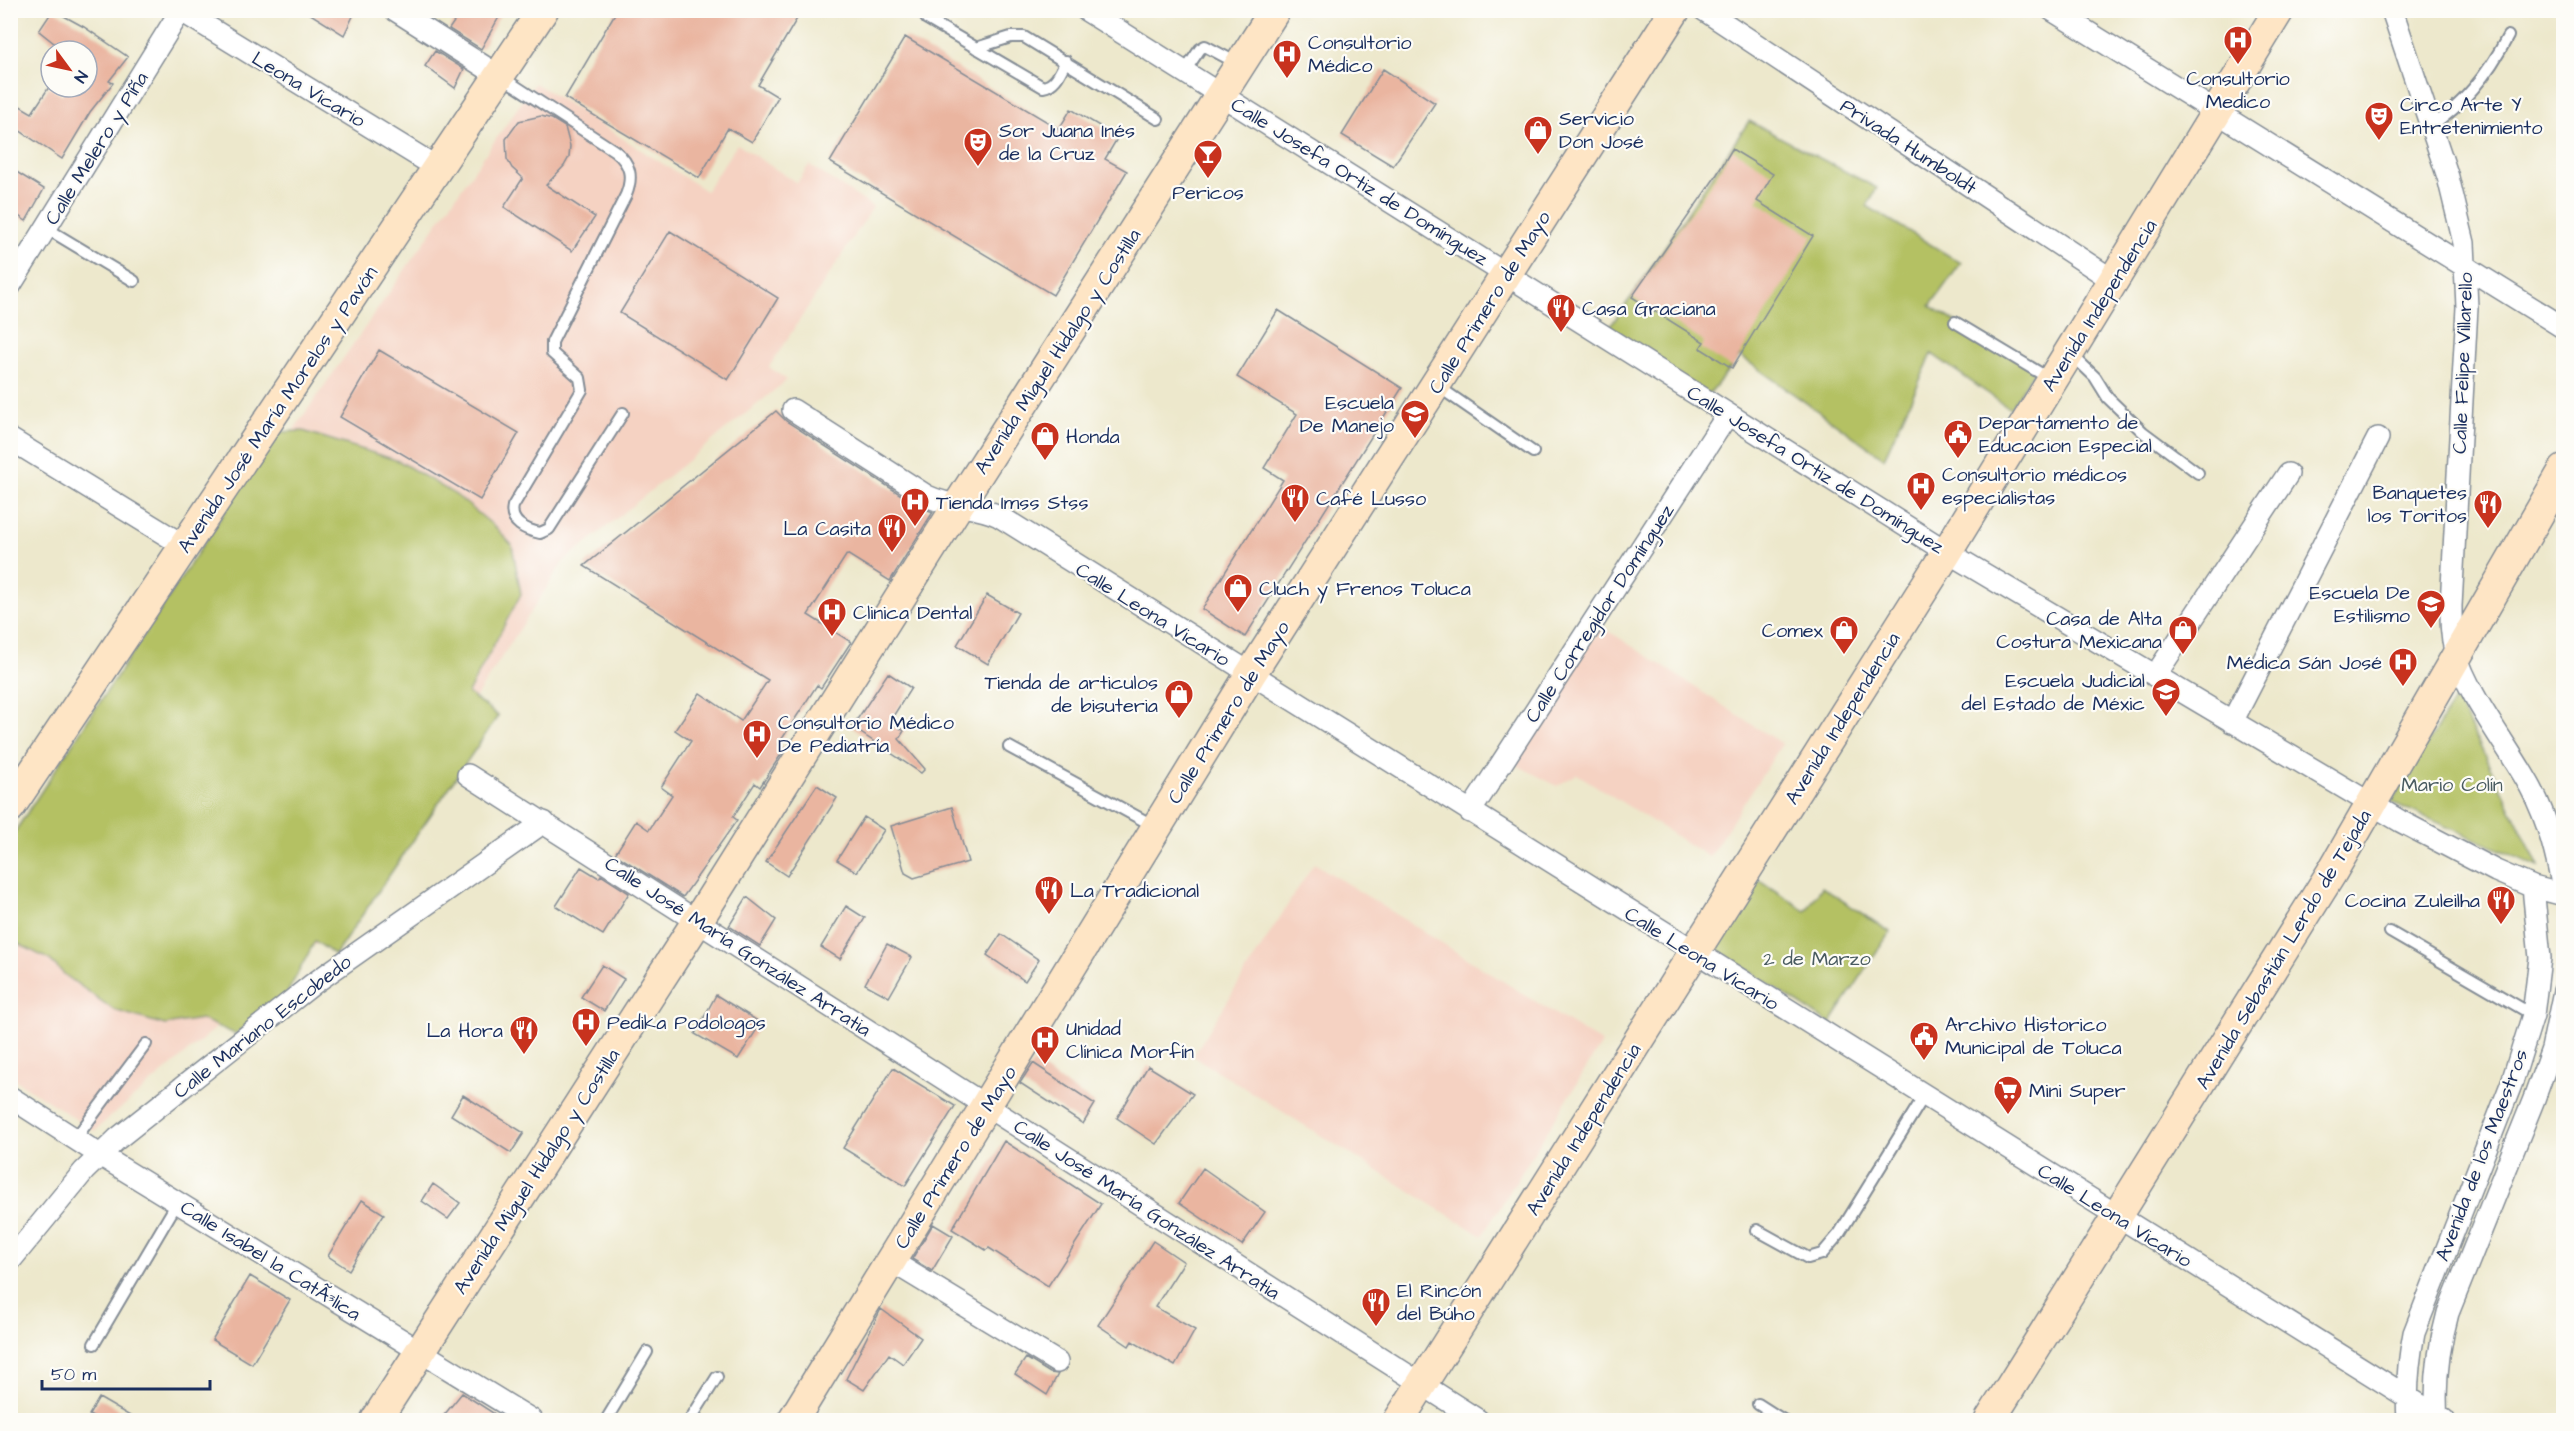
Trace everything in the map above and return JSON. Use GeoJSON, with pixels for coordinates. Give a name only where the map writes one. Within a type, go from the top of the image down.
{"type":"FeatureCollection","features":[{"type":"Feature","properties":{"kind":"main road","name":"Avenida Miguel Hidalgo y Costilla"},"geometry":{"type":"LineString","coordinates":[[376,1420],[698,920],[957,507],[1275,10]]}},
{"type":"Feature","properties":{"kind":"main road","name":"Calle Primero de Mayo"},"geometry":{"type":"LineString","coordinates":[[793,1420],[1250,675],[1675,10]]}},
{"type":"Feature","properties":{"kind":"main road","name":"Avenida Independencia"},"geometry":{"type":"LineString","coordinates":[[1399,1420],[1947,552],[2279,10]]}},
{"type":"Feature","properties":{"kind":"main road","name":"Avenida José María Morelos y Pavón"},"geometry":{"type":"LineString","coordinates":[[10,807],[186,547],[542,11]]}},
{"type":"Feature","properties":{"kind":"main road","name":"Avenida Sebastián Lerdo de Tejada"},"geometry":{"type":"LineString","coordinates":[[1990,1420],[2271,971],[2371,804],[2564,470]]}},
{"type":"Feature","properties":{"kind":"street"},"geometry":{"type":"LineString","coordinates":[[395,10],[499,76]]}},
{"type":"Feature","properties":{"kind":"street","name":"Calle Josefa Ortiz de Domínguez"},"geometry":{"type":"LineString","coordinates":[[1086,10],[1185,70],[1947,552],[2371,804],[2496,871],[2533,887],[2564,894]]}},
{"type":"Feature","properties":{"kind":"street","name":"Privada Humboldt"},"geometry":{"type":"LineString","coordinates":[[1704,10],[2114,281]]}},
{"type":"Feature","properties":{"kind":"street"},"geometry":{"type":"LineString","coordinates":[[2052,10],[2564,328]]}},
{"type":"Feature","properties":{"kind":"street","name":"Calle Felipe Villarello"},"geometry":{"type":"LineString","coordinates":[[2392,10],[2448,177],[2464,243],[2467,269],[2467,307],[2451,606],[2451,628],[2456,654]]}},
{"type":"Feature","properties":{"kind":"street","name":"Leona Vicario"},"geometry":{"type":"LineString","coordinates":[[181,11],[438,168]]}},
{"type":"Feature","properties":{"kind":"street","name":"Calle Melero y Piña"},"geometry":{"type":"LineString","coordinates":[[10,286],[181,11]]}},
{"type":"Feature","properties":{"kind":"street","name":"Calle Leona Vicario"},"geometry":{"type":"LineString","coordinates":[[794,410],[927,496],[957,507],[987,510],[999,516],[2439,1419]]}},
{"type":"Feature","properties":{"kind":"street","name":"Calle Corregidor Domínguez"},"geometry":{"type":"LineString","coordinates":[[1470,812],[1728,414]]}},
{"type":"Feature","properties":{"kind":"street"},"geometry":{"type":"LineString","coordinates":[[2232,722],[2378,438]]}},
{"type":"Feature","properties":{"kind":"street"},"geometry":{"type":"LineString","coordinates":[[10,439],[186,547]]}},
{"type":"Feature","properties":{"kind":"street"},"geometry":{"type":"LineString","coordinates":[[2155,676],[2288,474]]}},
{"type":"Feature","properties":{"kind":"street"},"geometry":{"type":"LineString","coordinates":[[2456,654],[2469,684],[2517,763],[2544,816],[2564,894]]}},
{"type":"Feature","properties":{"kind":"street","name":"Calle José María González Arratia"},"geometry":{"type":"LineString","coordinates":[[468,775],[1478,1420]]}},
{"type":"Feature","properties":{"kind":"street","name":"Calle Mariano Escobedo"},"geometry":{"type":"LineString","coordinates":[[10,1262],[65,1192],[100,1155],[314,984],[544,822]]}},
{"type":"Feature","properties":{"kind":"street","name":"Avenida de los Maestros"},"geometry":{"type":"LineString","coordinates":[[2408,1420],[2406,1397],[2408,1364],[2414,1333],[2512,1082],[2533,1015],[2540,958],[2533,887]]}},
{"type":"Feature","properties":{"kind":"street","name":"Avenida de los Maestros"},"geometry":{"type":"LineString","coordinates":[[2439,1419],[2439,1344],[2448,1313],[2534,1099],[2552,1049],[2564,991]]}},
{"type":"Feature","properties":{"kind":"street","name":"Calle Isabel la CatÃ³lica"},"geometry":{"type":"LineString","coordinates":[[10,1097],[177,1203],[532,1420]]}},
{"type":"Feature","properties":{"kind":"street"},"geometry":{"type":"LineString","coordinates":[[891,1261],[1057,1362]]}},
{"type":"Feature","properties":{"kind":"lane"},"geometry":{"type":"LineString","coordinates":[[921,10],[927,19],[1043,87],[1050,86],[1066,61]]}},
{"type":"Feature","properties":{"kind":"lane"},"geometry":{"type":"LineString","coordinates":[[2430,127],[2448,115],[2475,87],[2493,66],[2508,36]]}},
{"type":"Feature","properties":{"kind":"lane"},"geometry":{"type":"LineString","coordinates":[[976,48],[1011,38],[1024,37],[1158,120]]}},
{"type":"Feature","properties":{"kind":"lane"},"geometry":{"type":"LineString","coordinates":[[1185,70],[1200,49],[1205,46],[1240,65]]}},
{"type":"Feature","properties":{"kind":"lane"},"geometry":{"type":"LineString","coordinates":[[499,76],[615,151],[623,158],[630,172],[626,195],[552,342],[552,353],[580,378],[582,390],[513,506],[513,518],[516,523],[540,533],[549,529],[623,413]]}},
{"type":"Feature","properties":{"kind":"lane"},"geometry":{"type":"LineString","coordinates":[[46,228],[134,281]]}},
{"type":"Feature","properties":{"kind":"lane"},"geometry":{"type":"LineString","coordinates":[[1955,322],[2053,381]]}},
{"type":"Feature","properties":{"kind":"lane"},"geometry":{"type":"LineString","coordinates":[[2070,353],[2095,377],[2108,398],[2143,432],[2198,473]]}},
{"type":"Feature","properties":{"kind":"lane"},"geometry":{"type":"LineString","coordinates":[[1436,385],[1533,452]]}},
{"type":"Feature","properties":{"kind":"lane"},"geometry":{"type":"LineString","coordinates":[[1009,747],[1156,827]]}},
{"type":"Feature","properties":{"kind":"lane"},"geometry":{"type":"LineString","coordinates":[[2390,932],[2533,1015]]}},
{"type":"Feature","properties":{"kind":"lane"},"geometry":{"type":"LineString","coordinates":[[75,1139],[146,1044]]}},
{"type":"Feature","properties":{"kind":"lane"},"geometry":{"type":"LineString","coordinates":[[1757,1230],[1808,1258],[1822,1254],[1839,1233],[1924,1096]]}},
{"type":"Feature","properties":{"kind":"lane"},"geometry":{"type":"LineString","coordinates":[[94,1344],[177,1203]]}},
{"type":"Feature","properties":{"kind":"lane"},"geometry":{"type":"LineString","coordinates":[[606,1420],[647,1352]]}},
{"type":"Feature","properties":{"kind":"lane"},"geometry":{"type":"LineString","coordinates":[[690,1420],[717,1377]]}},
{"type":"Feature","properties":{"kind":"lane"},"geometry":{"type":"LineString","coordinates":[[1758,1404],[1783,1420]]}},
{"type":"Feature","properties":{"kind":"shaded area"},"geometry":{"type":"Polygon","coordinates":[[[535,83],[706,191],[737,144],[797,183],[809,165],[873,207],[769,367],[787,380],[563,562],[318,942],[94,1131],[11,1077],[11,836],[535,83]]]}},
{"type":"Feature","properties":{"kind":"shaded area"},"geometry":{"type":"Polygon","coordinates":[[[1601,626],[1782,744],[1709,857],[1577,774],[1557,786],[1513,763],[1601,626]]]}},
{"type":"Feature","properties":{"kind":"shaded area"},"geometry":{"type":"Polygon","coordinates":[[[1314,863],[1602,1043],[1482,1236],[1193,1056],[1314,863]]]}},
{"type":"Feature","properties":{"kind":"green space"},"geometry":{"type":"Polygon","coordinates":[[[1749,121],[1877,188],[1867,206],[1961,263],[1930,306],[2035,370],[2010,409],[1932,354],[1884,458],[1740,356],[1705,399],[1604,335],[1749,121]]]}},
{"type":"Feature","properties":{"kind":"green space"},"geometry":{"type":"Polygon","coordinates":[[[303,431],[399,461],[456,495],[494,526],[512,545],[521,594],[468,693],[498,716],[335,955],[315,941],[285,997],[235,1034],[201,1019],[165,1025],[114,1010],[65,975],[50,960],[11,940],[10,839],[277,432],[303,431]]]}},
{"type":"Feature","properties":{"kind":"green space","name":"Mario Colín"},"geometry":{"type":"Polygon","coordinates":[[[2456,697],[2539,867],[2391,802],[2456,697]]]}},
{"type":"Feature","properties":{"kind":"green space","name":"2 de Marzo"},"geometry":{"type":"Polygon","coordinates":[[[1759,880],[1806,911],[1822,887],[1890,932],[1830,1024],[1714,948],[1759,880]]]}},
{"type":"Feature","properties":{"kind":"building"},"geometry":{"type":"Polygon","coordinates":[[[53,10],[84,27],[128,57],[109,81],[113,83],[90,112],[62,159],[10,124],[10,100],[32,113],[41,99],[99,99],[99,39],[49,39],[39,31],[53,10]]]}},
{"type":"Feature","properties":{"kind":"building"},"geometry":{"type":"Polygon","coordinates":[[[304,10],[356,10],[344,35],[304,10]]]}},
{"type":"Feature","properties":{"kind":"building"},"geometry":{"type":"Polygon","coordinates":[[[462,10],[503,10],[481,49],[449,29],[462,10]]]}},
{"type":"Feature","properties":{"kind":"building"},"geometry":{"type":"Polygon","coordinates":[[[617,10],[802,10],[758,85],[778,97],[752,142],[728,128],[699,178],[565,98],[617,10]]]}},
{"type":"Feature","properties":{"kind":"building","name":"Sor Juana Inés de la Cruz"},"geometry":{"type":"Polygon","coordinates":[[[905,37],[1059,129],[1071,109],[1118,137],[1105,159],[1127,171],[1053,295],[830,162],[905,37]]]}},
{"type":"Feature","properties":{"kind":"building"},"geometry":{"type":"Polygon","coordinates":[[[435,51],[464,69],[455,88],[425,66],[435,51]]]}},
{"type":"Feature","properties":{"kind":"building"},"geometry":{"type":"Polygon","coordinates":[[[1383,69],[1435,103],[1393,166],[1342,135],[1383,69]]]}},
{"type":"Feature","properties":{"kind":"building"},"geometry":{"type":"Polygon","coordinates":[[[541,116],[552,119],[565,127],[570,146],[569,157],[564,166],[546,185],[595,217],[572,251],[504,207],[523,178],[512,168],[507,159],[506,139],[519,121],[541,116]]]}},
{"type":"Feature","properties":{"kind":"building"},"geometry":{"type":"Polygon","coordinates":[[[1732,149],[1773,174],[1757,201],[1813,236],[1732,368],[1700,348],[1704,342],[1632,297],[1716,176],[1732,149]]]}},
{"type":"Feature","properties":{"kind":"building"},"geometry":{"type":"Polygon","coordinates":[[[10,168],[44,189],[26,221],[10,210],[10,168]]]}},
{"type":"Feature","properties":{"kind":"building"},"geometry":{"type":"Polygon","coordinates":[[[670,231],[778,298],[728,380],[620,313],[670,231]]]}},
{"type":"Feature","properties":{"kind":"building"},"geometry":{"type":"Polygon","coordinates":[[[1278,310],[1402,388],[1245,637],[1202,609],[1283,480],[1264,468],[1297,414],[1237,377],[1278,310]]]}},
{"type":"Feature","properties":{"kind":"building"},"geometry":{"type":"Polygon","coordinates":[[[379,350],[519,433],[480,500],[340,417],[379,350]]]}},
{"type":"Feature","properties":{"kind":"building"},"geometry":{"type":"Polygon","coordinates":[[[776,411],[786,421],[920,507],[933,512],[890,581],[847,554],[808,615],[851,642],[821,688],[817,685],[778,745],[785,749],[760,787],[755,783],[733,817],[737,820],[683,897],[615,854],[636,821],[649,830],[672,795],[661,787],[691,741],[675,730],[700,693],[741,721],[768,680],[584,566],[776,411]]]}},
{"type":"Feature","properties":{"kind":"building"},"geometry":{"type":"Polygon","coordinates":[[[987,595],[1018,613],[988,664],[957,645],[987,595]]]}},
{"type":"Feature","properties":{"kind":"building"},"geometry":{"type":"Polygon","coordinates":[[[888,673],[911,688],[890,721],[904,731],[899,739],[925,769],[921,773],[852,727],[888,673]]]}},
{"type":"Feature","properties":{"kind":"building"},"geometry":{"type":"Polygon","coordinates":[[[817,785],[837,798],[787,876],[766,862],[817,785]]]}},
{"type":"Feature","properties":{"kind":"building"},"geometry":{"type":"Polygon","coordinates":[[[952,807],[968,862],[914,878],[905,873],[891,826],[952,807]]]}},
{"type":"Feature","properties":{"kind":"building"},"geometry":{"type":"Polygon","coordinates":[[[864,817],[884,830],[857,872],[837,860],[864,817]]]}},
{"type":"Feature","properties":{"kind":"building"},"geometry":{"type":"Polygon","coordinates":[[[581,867],[599,878],[601,875],[629,893],[603,935],[556,906],[581,867]]]}},
{"type":"Feature","properties":{"kind":"building"},"geometry":{"type":"Polygon","coordinates":[[[747,897],[776,920],[760,946],[729,926],[747,897]]]}},
{"type":"Feature","properties":{"kind":"building"},"geometry":{"type":"Polygon","coordinates":[[[846,906],[865,918],[840,959],[821,947],[846,906]]]}},
{"type":"Feature","properties":{"kind":"building"},"geometry":{"type":"Polygon","coordinates":[[[1001,934],[1039,960],[1025,981],[987,955],[1001,934]]]}},
{"type":"Feature","properties":{"kind":"building"},"geometry":{"type":"Polygon","coordinates":[[[887,944],[912,957],[889,997],[865,984],[887,944]]]}},
{"type":"Feature","properties":{"kind":"building"},"geometry":{"type":"Polygon","coordinates":[[[602,965],[624,979],[604,1011],[581,997],[602,965]]]}},
{"type":"Feature","properties":{"kind":"building"},"geometry":{"type":"Polygon","coordinates":[[[716,995],[761,1023],[738,1059],[695,1034],[716,995]]]}},
{"type":"Feature","properties":{"kind":"building"},"geometry":{"type":"Polygon","coordinates":[[[1033,1063],[1095,1104],[1083,1124],[1020,1083],[1033,1063]]]}},
{"type":"Feature","properties":{"kind":"building"},"geometry":{"type":"Polygon","coordinates":[[[1148,1066],[1193,1094],[1156,1144],[1117,1118],[1148,1066]]]}},
{"type":"Feature","properties":{"kind":"building"},"geometry":{"type":"Polygon","coordinates":[[[893,1068],[955,1106],[905,1186],[843,1148],[893,1068]]]}},
{"type":"Feature","properties":{"kind":"building"},"geometry":{"type":"Polygon","coordinates":[[[463,1095],[524,1133],[511,1153],[451,1115],[463,1095]]]}},
{"type":"Feature","properties":{"kind":"building"},"geometry":{"type":"Polygon","coordinates":[[[1004,1141],[1101,1204],[1048,1286],[989,1248],[986,1250],[952,1229],[1004,1141]]]}},
{"type":"Feature","properties":{"kind":"building"},"geometry":{"type":"Polygon","coordinates":[[[1203,1168],[1265,1212],[1242,1245],[1179,1203],[1203,1168]]]}},
{"type":"Feature","properties":{"kind":"building"},"geometry":{"type":"Polygon","coordinates":[[[433,1184],[460,1203],[448,1219],[422,1201],[433,1184]]]}},
{"type":"Feature","properties":{"kind":"building"},"geometry":{"type":"Polygon","coordinates":[[[362,1200],[384,1214],[349,1270],[328,1256],[362,1200]]]}},
{"type":"Feature","properties":{"kind":"building"},"geometry":{"type":"Polygon","coordinates":[[[933,1224],[953,1236],[932,1271],[912,1259],[933,1224]]]}},
{"type":"Feature","properties":{"kind":"building"},"geometry":{"type":"Polygon","coordinates":[[[1153,1241],[1184,1262],[1155,1307],[1195,1330],[1175,1366],[1132,1341],[1129,1346],[1098,1325],[1153,1241]]]}},
{"type":"Feature","properties":{"kind":"building"},"geometry":{"type":"Polygon","coordinates":[[[250,1276],[290,1300],[252,1364],[212,1340],[250,1276]]]}},
{"type":"Feature","properties":{"kind":"building"},"geometry":{"type":"Polygon","coordinates":[[[881,1309],[921,1338],[903,1364],[889,1354],[864,1390],[846,1379],[881,1309]]]}},
{"type":"Feature","properties":{"kind":"building"},"geometry":{"type":"Polygon","coordinates":[[[1026,1358],[1050,1373],[1058,1374],[1047,1395],[1015,1374],[1026,1358]]]}},
{"type":"Feature","properties":{"kind":"building"},"geometry":{"type":"Polygon","coordinates":[[[462,1393],[504,1420],[440,1420],[462,1393]]]}},
{"type":"Feature","properties":{"kind":"building"},"geometry":{"type":"Polygon","coordinates":[[[99,1398],[137,1420],[98,1420],[89,1415],[99,1398]]]}},
{"type":"Feature","properties":{"kind":"place","name":"Consultorio Medico"},"geometry":{"type":"Point","coordinates":[2238,66]}},
{"type":"Feature","properties":{"kind":"place","name":"Consultorio Médico"},"geometry":{"type":"Point","coordinates":[1287,80]}},
{"type":"Feature","properties":{"kind":"place","name":"Circo Arte Y Entretenimiento"},"geometry":{"type":"Point","coordinates":[2379,142]}},
{"type":"Feature","properties":{"kind":"place","name":"Servicio Don José"},"geometry":{"type":"Point","coordinates":[1538,156]}},
{"type":"Feature","properties":{"kind":"place","name":"Sor Juana Inés de la Cruz"},"geometry":{"type":"Point","coordinates":[978,168]}},
{"type":"Feature","properties":{"kind":"place","name":"Pericos"},"geometry":{"type":"Point","coordinates":[1208,180]}},
{"type":"Feature","properties":{"kind":"place","name":"Casa Graciana"},"geometry":{"type":"Point","coordinates":[1561,334]}},
{"type":"Feature","properties":{"kind":"place","name":"Escuela De Manejo"},"geometry":{"type":"Point","coordinates":[1415,440]}},
{"type":"Feature","properties":{"kind":"place","name":"Departamento de Educacion Especial"},"geometry":{"type":"Point","coordinates":[1958,460]}},
{"type":"Feature","properties":{"kind":"place","name":"Honda"},"geometry":{"type":"Point","coordinates":[1045,462]}},
{"type":"Feature","properties":{"kind":"place","name":"Consultorio médicos especialistas"},"geometry":{"type":"Point","coordinates":[1921,512]}},
{"type":"Feature","properties":{"kind":"place","name":"Café Lusso"},"geometry":{"type":"Point","coordinates":[1295,524]}},
{"type":"Feature","properties":{"kind":"place","name":"Tienda Imss Stss"},"geometry":{"type":"Point","coordinates":[915,528]}},
{"type":"Feature","properties":{"kind":"place","name":"Banquetes los Toritos"},"geometry":{"type":"Point","coordinates":[2488,530]}},
{"type":"Feature","properties":{"kind":"place","name":"La Casita"},"geometry":{"type":"Point","coordinates":[892,554]}},
{"type":"Feature","properties":{"kind":"place","name":"Cluch y Frenos Toluca"},"geometry":{"type":"Point","coordinates":[1238,614]}},
{"type":"Feature","properties":{"kind":"place","name":"Escuela De Estilismo"},"geometry":{"type":"Point","coordinates":[2431,630]}},
{"type":"Feature","properties":{"kind":"place","name":"Clinica Dental"},"geometry":{"type":"Point","coordinates":[832,638]}},
{"type":"Feature","properties":{"kind":"place","name":"Comex"},"geometry":{"type":"Point","coordinates":[1844,656]}},
{"type":"Feature","properties":{"kind":"place","name":"Casa de Alta Costura Mexicana"},"geometry":{"type":"Point","coordinates":[2183,656]}},
{"type":"Feature","properties":{"kind":"place","name":"Médica Sán José"},"geometry":{"type":"Point","coordinates":[2403,688]}},
{"type":"Feature","properties":{"kind":"place","name":"Escuela Judicial del Estado de Méxic"},"geometry":{"type":"Point","coordinates":[2166,718]}},
{"type":"Feature","properties":{"kind":"place","name":"Tienda de articulos de bisuteria"},"geometry":{"type":"Point","coordinates":[1179,720]}},
{"type":"Feature","properties":{"kind":"place","name":"Consultorio Médico De Pediatría"},"geometry":{"type":"Point","coordinates":[757,760]}},
{"type":"Feature","properties":{"kind":"place","name":"La Tradicional"},"geometry":{"type":"Point","coordinates":[1049,916]}},
{"type":"Feature","properties":{"kind":"place","name":"Cocina Zuleilha"},"geometry":{"type":"Point","coordinates":[2501,926]}},
{"type":"Feature","properties":{"kind":"place","name":"Pedika Podologos"},"geometry":{"type":"Point","coordinates":[586,1048]}},
{"type":"Feature","properties":{"kind":"place","name":"La Hora"},"geometry":{"type":"Point","coordinates":[524,1056]}},
{"type":"Feature","properties":{"kind":"place","name":"Archivo Historico Municipal de Toluca"},"geometry":{"type":"Point","coordinates":[1924,1062]}},
{"type":"Feature","properties":{"kind":"place","name":"Unidad Clínica Morfín"},"geometry":{"type":"Point","coordinates":[1045,1066]}},
{"type":"Feature","properties":{"kind":"place","name":"Mini Super"},"geometry":{"type":"Point","coordinates":[2008,1116]}},
{"type":"Feature","properties":{"kind":"place","name":"El Rincón del Búho"},"geometry":{"type":"Point","coordinates":[1376,1328]}}]}
